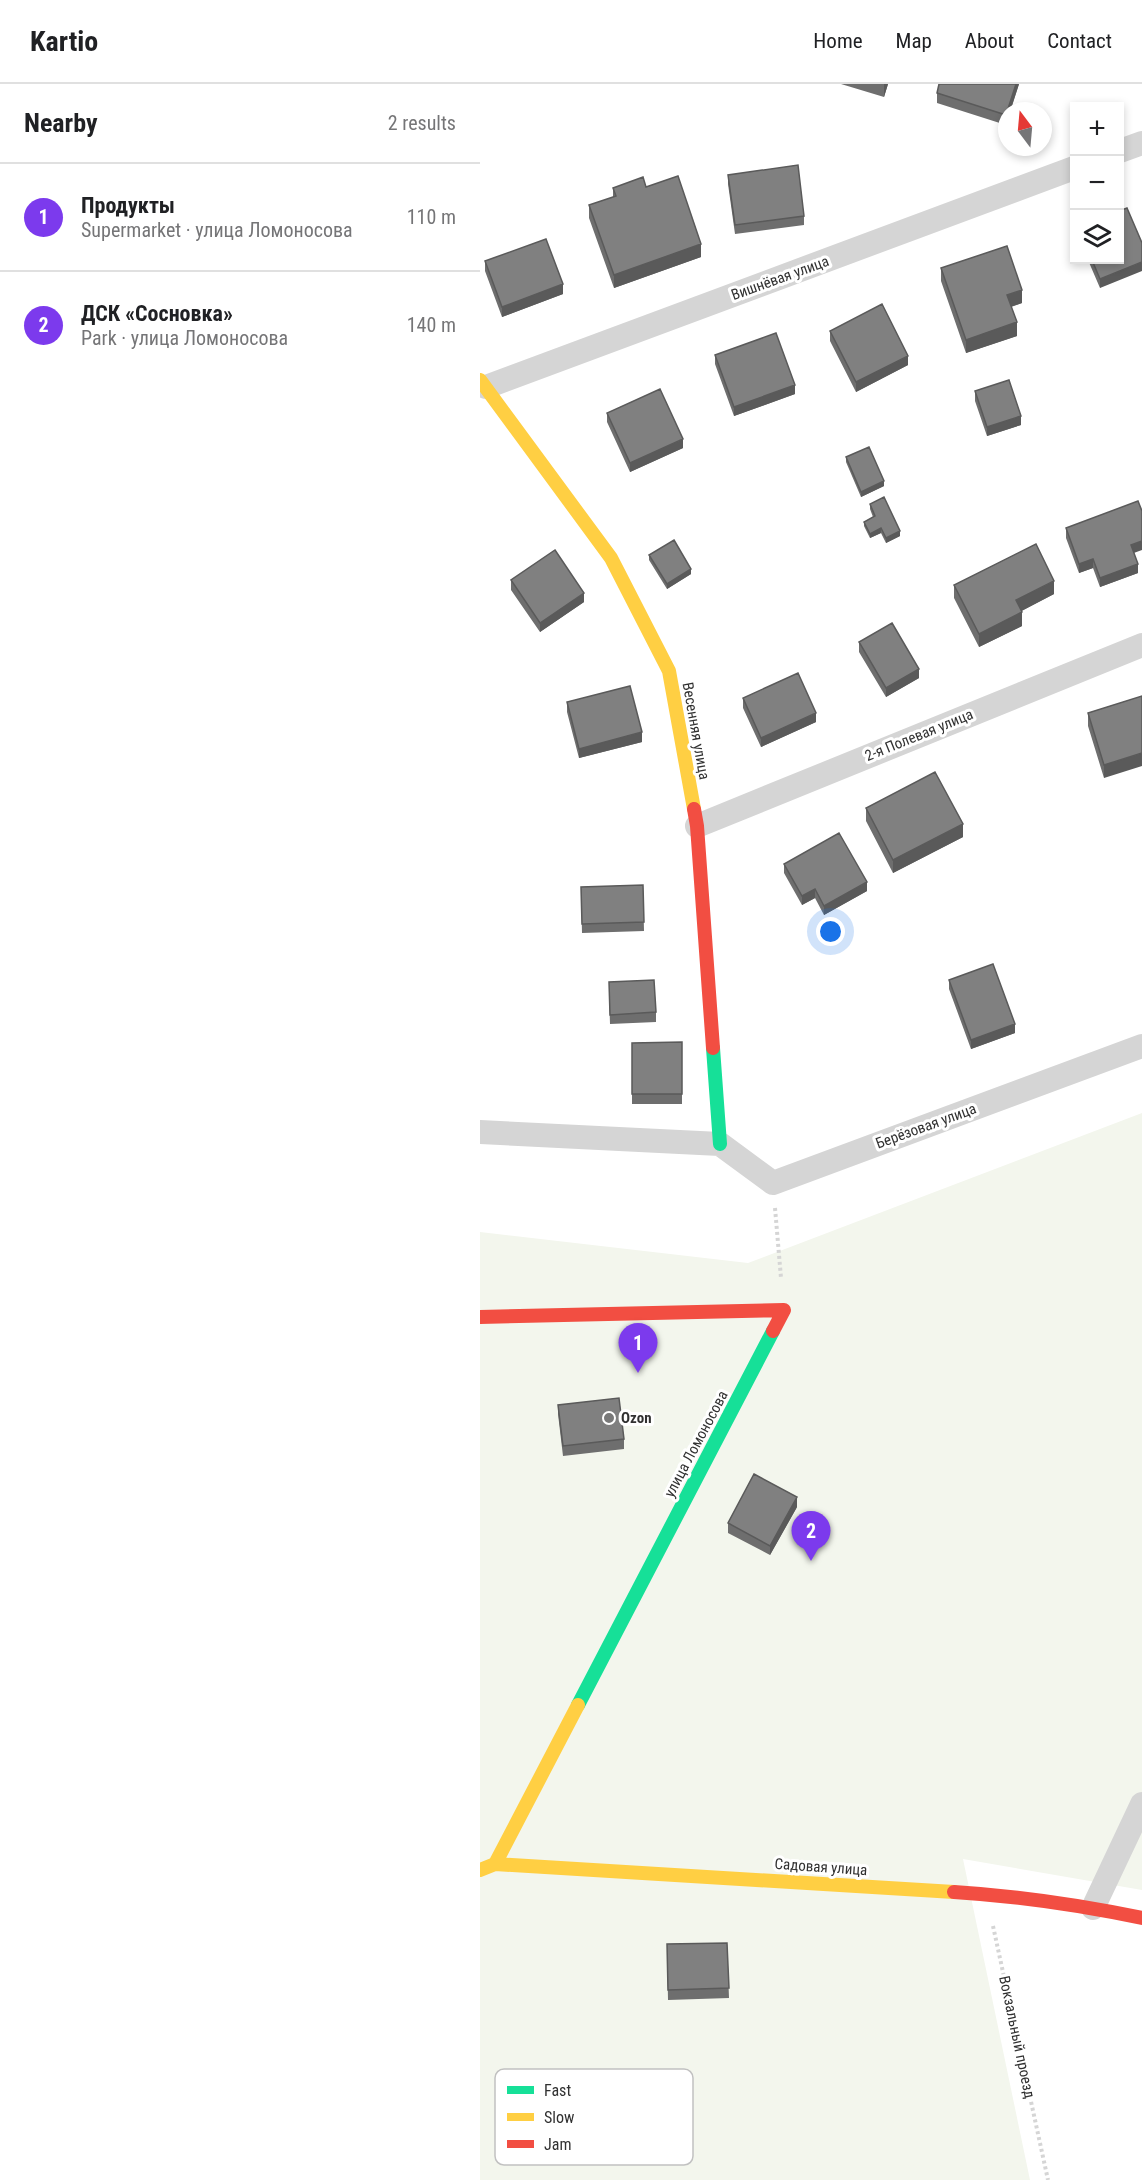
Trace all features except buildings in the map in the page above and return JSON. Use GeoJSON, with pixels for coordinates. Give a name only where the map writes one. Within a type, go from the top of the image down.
{"type":"FeatureCollection","features":[{"type":"Feature","properties":{"kind":"street"},"geometry":{"type":"LineString","coordinates":[[1124,149],[1142,142]]}},
{"type":"Feature","properties":{"kind":"street","name":"Вишнёвая улица"},"geometry":{"type":"LineString","coordinates":[[483,384],[1070,169]]}},
{"type":"Feature","properties":{"kind":"street","name":"Весенняя улица"},"geometry":{"type":"LineString","coordinates":[[483,384],[611,558],[669,671],[697,826],[720,1144]]}},
{"type":"Feature","properties":{"kind":"street","name":"2-я Полевая улица"},"geometry":{"type":"LineString","coordinates":[[697,826],[1142,645]]}},
{"type":"Feature","properties":{"kind":"street","name":"Берёзовая улица"},"geometry":{"type":"LineString","coordinates":[[773,1184],[1142,1046]]}},
{"type":"Feature","properties":{"kind":"street"},"geometry":{"type":"LineString","coordinates":[[480,1132],[720,1144],[773,1184]]}},
{"type":"Feature","properties":{"kind":"street"},"geometry":{"type":"LineString","coordinates":[[480,1317],[784,1310]]}},
{"type":"Feature","properties":{"kind":"street","name":"улица Ломоносова"},"geometry":{"type":"LineString","coordinates":[[495,1864],[784,1310]]}},
{"type":"Feature","properties":{"kind":"street"},"geometry":{"type":"LineString","coordinates":[[1094,1908],[1142,1804]]}},
{"type":"Feature","properties":{"kind":"street"},"geometry":{"type":"LineString","coordinates":[[480,1870],[495,1864]]}},
{"type":"Feature","properties":{"kind":"street","name":"Садовая улица"},"geometry":{"type":"LineString","coordinates":[[495,1864],[986,1894],[1094,1908],[1142,1918]]}},
{"type":"Feature","properties":{"kind":"path"},"geometry":{"type":"LineString","coordinates":[[773,1184],[784,1310]]}},
{"type":"Feature","properties":{"kind":"path","name":"Вокзальный проезд"},"geometry":{"type":"LineString","coordinates":[[986,1894],[1048,2180]]}},
{"type":"Feature","properties":{"kind":"shaded area"},"geometry":{"type":"Polygon","coordinates":[[[1142,1113],[1142,1890],[963,1859],[1030,2180],[480,2180],[480,1232],[748,1263],[1142,1113]]]}},
{"type":"Feature","properties":{"kind":"traffic: fast"},"geometry":{"type":"LineString","coordinates":[[713,1048],[720,1144]]}},
{"type":"Feature","properties":{"kind":"traffic: fast"},"geometry":{"type":"LineString","coordinates":[[578,1705],[773,1331]]}},
{"type":"Feature","properties":{"kind":"traffic: slow"},"geometry":{"type":"LineString","coordinates":[[480,380],[611,558],[669,671],[694,809]]}},
{"type":"Feature","properties":{"kind":"traffic: slow"},"geometry":{"type":"LineString","coordinates":[[495,1864],[578,1705]]}},
{"type":"Feature","properties":{"kind":"traffic: slow"},"geometry":{"type":"LineString","coordinates":[[480,1870],[495,1864],[954,1892]]}},
{"type":"Feature","properties":{"kind":"traffic: jam"},"geometry":{"type":"LineString","coordinates":[[694,809],[713,1048]]}},
{"type":"Feature","properties":{"kind":"traffic: jam"},"geometry":{"type":"LineString","coordinates":[[480,1317],[784,1310],[773,1331]]}},
{"type":"Feature","properties":{"kind":"traffic: jam"},"geometry":{"type":"LineString","coordinates":[[954,1892],[1048,1902],[1142,1918]]}},
{"type":"Feature","properties":{"kind":"place","name":"Продукты"},"geometry":{"type":"Point","coordinates":[638,1373]}},
{"type":"Feature","properties":{"kind":"place","name":"Ozon"},"geometry":{"type":"Point","coordinates":[609,1418]}},
{"type":"Feature","properties":{"kind":"place","name":"ДСК «Сосновка»"},"geometry":{"type":"Point","coordinates":[811,1561]}}]}
